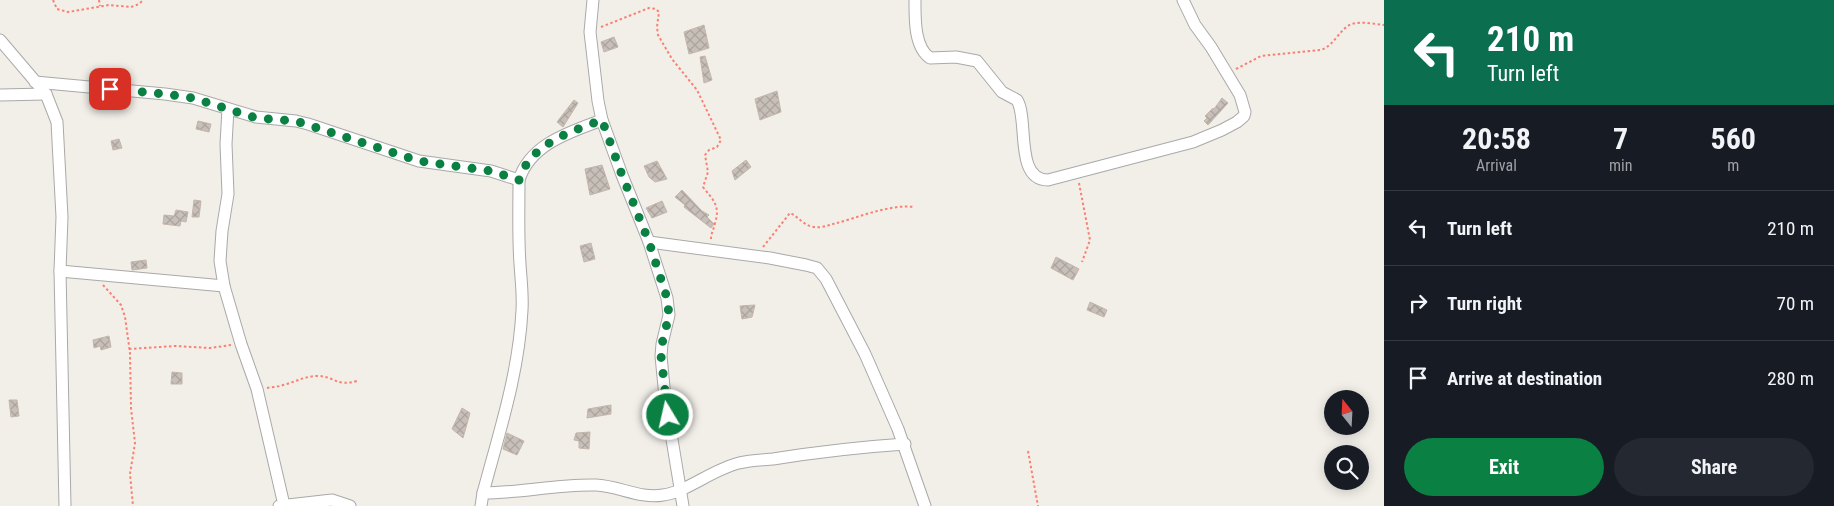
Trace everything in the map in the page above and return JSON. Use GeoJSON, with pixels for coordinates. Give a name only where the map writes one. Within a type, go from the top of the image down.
{"type":"FeatureCollection","features":[{"type":"Feature","properties":{"kind":"street"},"geometry":{"type":"LineString","coordinates":[[593,0],[590,32],[602,120],[649,242],[667,298],[669,315],[661,356],[665,396],[683,506]]}},
{"type":"Feature","properties":{"kind":"street"},"geometry":{"type":"LineString","coordinates":[[915,0],[917,32],[922,51],[925,55],[930,58],[956,57],[977,61],[1002,92],[1017,100],[1022,114],[1024,152],[1034,175],[1041,180],[1077,174],[1192,142],[1222,130],[1244,116],[1243,103],[1211,47],[1195,26],[1182,0]]}},
{"type":"Feature","properties":{"kind":"street"},"geometry":{"type":"LineString","coordinates":[[0,40],[46,94],[53,109],[57,129],[62,217],[60,272],[65,506]]}},
{"type":"Feature","properties":{"kind":"street"},"geometry":{"type":"LineString","coordinates":[[34,82],[193,98],[256,118],[296,121],[308,124],[419,161],[491,171],[519,180]]}},
{"type":"Feature","properties":{"kind":"street"},"geometry":{"type":"LineString","coordinates":[[0,94],[46,94]]}},
{"type":"Feature","properties":{"kind":"street"},"geometry":{"type":"LineString","coordinates":[[228,109],[226,144],[228,194],[222,231],[220,261],[224,286],[241,344],[257,389],[282,506],[332,500],[350,506]]}},
{"type":"Feature","properties":{"kind":"street"},"geometry":{"type":"LineString","coordinates":[[481,506],[505,415],[513,377],[523,309],[520,264],[519,180],[522,170],[536,152],[546,145],[602,120]]}},
{"type":"Feature","properties":{"kind":"street"},"geometry":{"type":"LineString","coordinates":[[649,242],[756,256],[817,268],[826,279],[865,354],[904,444],[925,506]]}},
{"type":"Feature","properties":{"kind":"street"},"geometry":{"type":"LineString","coordinates":[[60,272],[224,286]]}},
{"type":"Feature","properties":{"kind":"street"},"geometry":{"type":"LineString","coordinates":[[483,493],[508,493],[583,485],[609,486],[645,496],[660,496],[670,494],[738,463],[848,448],[904,444]]}},
{"type":"Feature","properties":{"kind":"path"},"geometry":{"type":"LineString","coordinates":[[53,0],[57,9],[63,12],[100,6],[131,7],[143,0]]}},
{"type":"Feature","properties":{"kind":"path"},"geometry":{"type":"LineString","coordinates":[[99,0],[100,6]]}},
{"type":"Feature","properties":{"kind":"path"},"geometry":{"type":"LineString","coordinates":[[590,32],[649,8],[656,9],[659,12],[658,35],[672,58],[697,90],[721,140],[717,148],[706,152],[708,172],[703,187],[717,205],[716,219],[711,237],[714,242]]}},
{"type":"Feature","properties":{"kind":"path"},"geometry":{"type":"LineString","coordinates":[[1227,74],[1261,56],[1327,48],[1347,26],[1353,23],[1384,25]]}},
{"type":"Feature","properties":{"kind":"path"},"geometry":{"type":"LineString","coordinates":[[1077,174],[1090,240],[1082,262]]}},
{"type":"Feature","properties":{"kind":"path"},"geometry":{"type":"LineString","coordinates":[[756,256],[790,213],[815,228],[846,221],[875,211],[905,206],[914,207]]}},
{"type":"Feature","properties":{"kind":"path"},"geometry":{"type":"LineString","coordinates":[[94,274],[109,293],[118,300],[124,310],[129,349],[131,408],[135,443],[130,474],[133,506]]}},
{"type":"Feature","properties":{"kind":"path"},"geometry":{"type":"LineString","coordinates":[[129,349],[175,346],[210,348],[241,344]]}},
{"type":"Feature","properties":{"kind":"path"},"geometry":{"type":"LineString","coordinates":[[257,389],[284,385],[316,376],[347,383],[357,381]]}},
{"type":"Feature","properties":{"kind":"path"},"geometry":{"type":"LineString","coordinates":[[1028,451],[1038,506]]}},
{"type":"Feature","properties":{"kind":"building"},"geometry":{"type":"Polygon","coordinates":[[[704,25],[709,48],[689,54],[684,32],[704,25]]]}},
{"type":"Feature","properties":{"kind":"building"},"geometry":{"type":"Polygon","coordinates":[[[614,37],[618,47],[604,52],[601,42],[614,37]]]}},
{"type":"Feature","properties":{"kind":"building"},"geometry":{"type":"Polygon","coordinates":[[[705,56],[712,80],[704,83],[700,57],[705,56]]]}},
{"type":"Feature","properties":{"kind":"building"},"geometry":{"type":"Polygon","coordinates":[[[777,91],[781,112],[760,120],[755,99],[777,91]]]}},
{"type":"Feature","properties":{"kind":"building"},"geometry":{"type":"Polygon","coordinates":[[[1222,98],[1228,103],[1208,125],[1204,121],[1207,118],[1205,116],[1214,109],[1222,98]]]}},
{"type":"Feature","properties":{"kind":"building"},"geometry":{"type":"Polygon","coordinates":[[[574,100],[578,103],[563,127],[557,122],[574,100]]]}},
{"type":"Feature","properties":{"kind":"building"},"geometry":{"type":"Polygon","coordinates":[[[198,121],[211,124],[209,132],[196,129],[198,121]]]}},
{"type":"Feature","properties":{"kind":"building"},"geometry":{"type":"Polygon","coordinates":[[[119,139],[122,148],[113,150],[111,141],[119,139]]]}},
{"type":"Feature","properties":{"kind":"building"},"geometry":{"type":"Polygon","coordinates":[[[746,160],[751,167],[735,180],[732,171],[746,160]]]}},
{"type":"Feature","properties":{"kind":"building"},"geometry":{"type":"Polygon","coordinates":[[[657,161],[667,179],[655,182],[649,177],[644,166],[657,161]]]}},
{"type":"Feature","properties":{"kind":"building"},"geometry":{"type":"Polygon","coordinates":[[[602,165],[610,189],[590,195],[585,169],[602,165]]]}},
{"type":"Feature","properties":{"kind":"building"},"geometry":{"type":"Polygon","coordinates":[[[682,190],[702,211],[709,215],[707,217],[714,224],[711,228],[684,207],[685,205],[675,197],[682,190]]]}},
{"type":"Feature","properties":{"kind":"building"},"geometry":{"type":"Polygon","coordinates":[[[194,200],[201,201],[199,217],[192,217],[194,200]]]}},
{"type":"Feature","properties":{"kind":"building"},"geometry":{"type":"Polygon","coordinates":[[[662,201],[667,212],[652,218],[646,208],[662,201]]]}},
{"type":"Feature","properties":{"kind":"building"},"geometry":{"type":"Polygon","coordinates":[[[176,210],[188,212],[186,222],[181,221],[180,226],[163,224],[164,215],[174,216],[176,210]]]}},
{"type":"Feature","properties":{"kind":"building"},"geometry":{"type":"Polygon","coordinates":[[[591,243],[595,259],[584,262],[580,246],[591,243]]]}},
{"type":"Feature","properties":{"kind":"building"},"geometry":{"type":"Polygon","coordinates":[[[1056,257],[1079,269],[1073,280],[1051,268],[1056,257]]]}},
{"type":"Feature","properties":{"kind":"building"},"geometry":{"type":"Polygon","coordinates":[[[146,260],[147,268],[132,270],[131,262],[146,260]]]}},
{"type":"Feature","properties":{"kind":"building"},"geometry":{"type":"Polygon","coordinates":[[[1090,302],[1107,310],[1104,317],[1087,310],[1090,302]]]}},
{"type":"Feature","properties":{"kind":"building"},"geometry":{"type":"Polygon","coordinates":[[[755,305],[752,317],[742,319],[740,306],[755,305]]]}},
{"type":"Feature","properties":{"kind":"building"},"geometry":{"type":"Polygon","coordinates":[[[109,336],[111,347],[101,350],[100,346],[94,348],[93,340],[109,336]]]}},
{"type":"Feature","properties":{"kind":"building"},"geometry":{"type":"Polygon","coordinates":[[[172,372],[182,373],[182,384],[171,384],[172,372]]]}},
{"type":"Feature","properties":{"kind":"building"},"geometry":{"type":"Polygon","coordinates":[[[9,400],[17,400],[19,416],[11,417],[9,400]]]}},
{"type":"Feature","properties":{"kind":"building"},"geometry":{"type":"Polygon","coordinates":[[[611,405],[611,414],[587,418],[588,409],[611,405]]]}},
{"type":"Feature","properties":{"kind":"building"},"geometry":{"type":"Polygon","coordinates":[[[462,408],[470,413],[463,438],[452,429],[462,408]]]}},
{"type":"Feature","properties":{"kind":"building"},"geometry":{"type":"Polygon","coordinates":[[[590,432],[589,449],[579,448],[579,441],[574,440],[576,433],[590,432]]]}},
{"type":"Feature","properties":{"kind":"building"},"geometry":{"type":"Polygon","coordinates":[[[507,433],[524,441],[517,455],[503,449],[507,433]]]}},
{"type":"Feature","properties":{"kind":"route"},"geometry":{"type":"LineString","coordinates":[[110,89],[193,98],[256,118],[296,121],[308,124],[419,161],[491,171],[519,180],[522,170],[536,152],[546,145],[602,120],[622,175],[636,206],[667,298],[669,315],[661,356],[668,415]]}}]}
